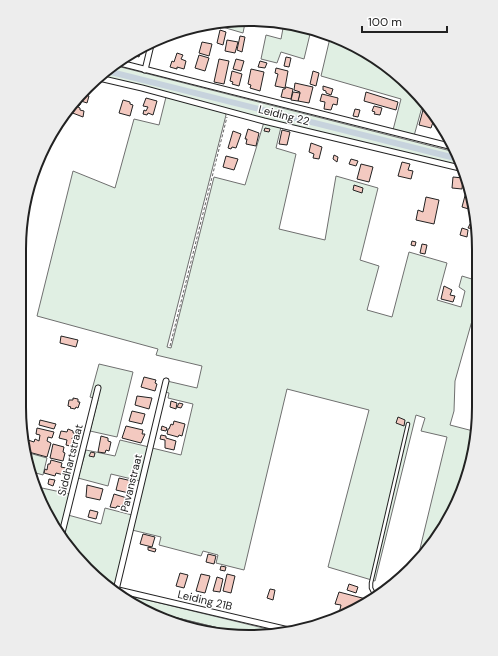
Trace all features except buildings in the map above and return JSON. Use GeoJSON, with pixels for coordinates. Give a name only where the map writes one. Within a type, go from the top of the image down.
{"type":"FeatureCollection","features":[{"type":"Feature","properties":{"kind":"street"},"geometry":{"type":"LineString","coordinates":[[145,70],[150,49]]}},
{"type":"Feature","properties":{"kind":"street","name":"Leiding 22"},"geometry":{"type":"LineString","coordinates":[[124,64],[446,145]]}},
{"type":"Feature","properties":{"kind":"street","name":"Leiding 22"},"geometry":{"type":"LineString","coordinates":[[104,79],[456,167]]}},
{"type":"Feature","properties":{"kind":"street","name":"Pavanstraat"},"geometry":{"type":"LineString","coordinates":[[116,586],[166,381]]}},
{"type":"Feature","properties":{"kind":"street","name":"Siddhartstraat"},"geometry":{"type":"LineString","coordinates":[[63,529],[98,388]]}},
{"type":"Feature","properties":{"kind":"street","name":"Leiding 21B"},"geometry":{"type":"LineString","coordinates":[[124,591],[279,628]]}},
{"type":"Feature","properties":{"kind":"lane"},"geometry":{"type":"LineString","coordinates":[[373,592],[371,588],[372,583],[408,424]]}},
{"type":"Feature","properties":{"kind":"path"},"geometry":{"type":"LineString","coordinates":[[170,346],[229,111]]}},
{"type":"Feature","properties":{"kind":"green space"},"geometry":{"type":"Polygon","coordinates":[[[244,26],[243,33],[224,27],[244,26]]]}},
{"type":"Feature","properties":{"kind":"green space"},"geometry":{"type":"Polygon","coordinates":[[[283,29],[310,35],[304,59],[281,52],[277,63],[261,59],[266,35],[281,39],[283,29]]]}},
{"type":"Feature","properties":{"kind":"green space"},"geometry":{"type":"Polygon","coordinates":[[[329,41],[348,49],[373,64],[396,81],[422,108],[414,136],[393,130],[401,99],[321,76],[329,41]]]}},
{"type":"Feature","properties":{"kind":"green space"},"geometry":{"type":"Polygon","coordinates":[[[121,67],[449,151],[455,165],[105,78],[121,67]]]}},
{"type":"Feature","properties":{"kind":"green space"},"geometry":{"type":"Polygon","coordinates":[[[166,97],[225,113],[226,115],[167,347],[171,348],[214,177],[245,185],[264,122],[281,127],[276,148],[296,154],[279,229],[325,240],[336,176],[378,188],[360,260],[379,266],[367,310],[392,317],[409,252],[447,263],[437,300],[461,307],[465,291],[459,287],[462,276],[472,279],[472,321],[455,381],[454,411],[450,425],[471,430],[468,451],[460,479],[449,506],[419,551],[447,437],[421,431],[425,418],[416,415],[375,581],[328,567],[369,410],[287,389],[244,570],[216,563],[218,555],[203,551],[201,556],[159,545],[161,537],[132,530],[152,448],[181,455],[193,404],[168,398],[169,393],[165,392],[167,381],[197,388],[202,366],[156,355],[158,349],[37,316],[73,171],[115,188],[134,119],[159,125],[166,97]]]}},
{"type":"Feature","properties":{"kind":"green space"},"geometry":{"type":"Polygon","coordinates":[[[99,364],[133,372],[117,437],[90,431],[98,400],[90,397],[99,364]]]}},
{"type":"Feature","properties":{"kind":"green space"},"geometry":{"type":"Polygon","coordinates":[[[120,440],[149,447],[140,481],[111,474],[108,486],[78,478],[86,450],[115,456],[120,440]]]}},
{"type":"Feature","properties":{"kind":"green space"},"geometry":{"type":"Polygon","coordinates":[[[31,453],[47,458],[43,475],[36,473],[31,453]]]}},
{"type":"Feature","properties":{"kind":"green space"},"geometry":{"type":"Polygon","coordinates":[[[42,489],[70,494],[62,527],[49,506],[42,489]]]}},
{"type":"Feature","properties":{"kind":"green space"},"geometry":{"type":"Polygon","coordinates":[[[105,508],[132,515],[115,585],[91,565],[72,543],[64,531],[68,515],[101,524],[105,508]]]}},
{"type":"Feature","properties":{"kind":"green space"},"geometry":{"type":"Polygon","coordinates":[[[131,596],[269,629],[234,630],[217,628],[176,618],[150,607],[131,596]]]}},
{"type":"Feature","properties":{"kind":"shaded area"},"geometry":{"type":"Polygon","coordinates":[[[176,618],[217,628],[205,626],[176,618]]]}},
{"type":"Feature","properties":{"kind":"waterway"},"geometry":{"type":"LineString","coordinates":[[113,72],[452,157]]}}]}
